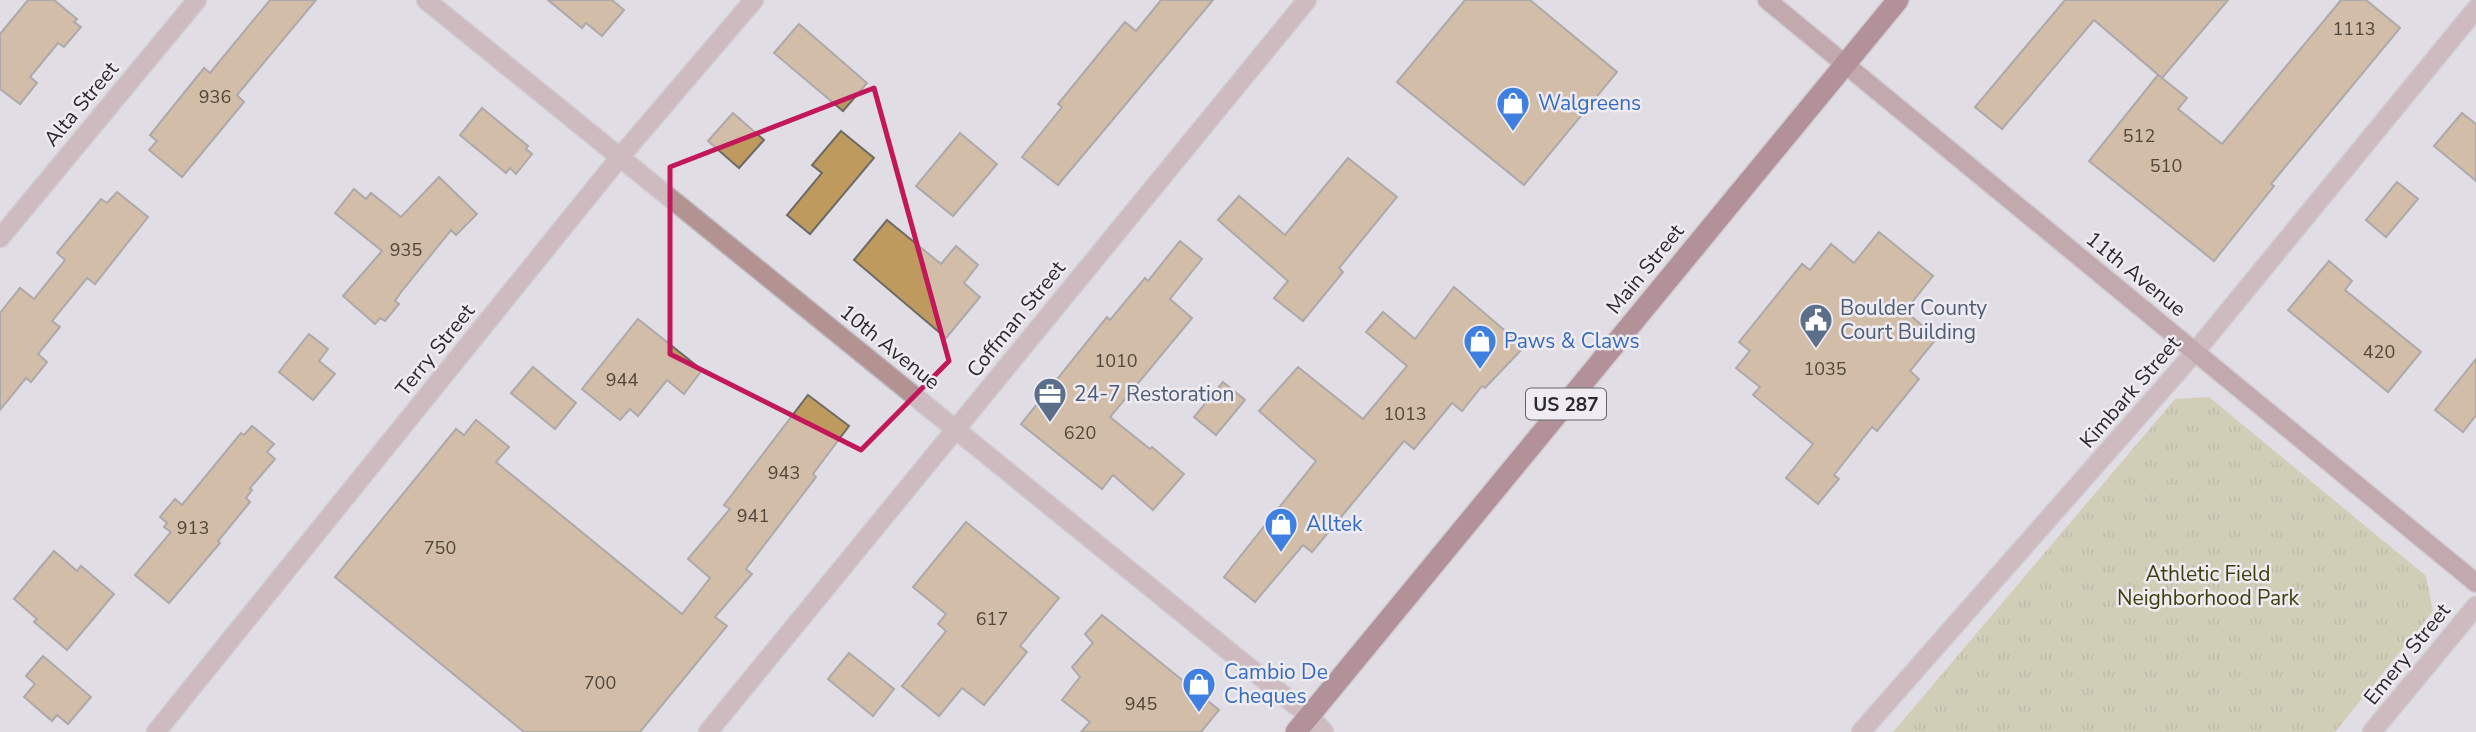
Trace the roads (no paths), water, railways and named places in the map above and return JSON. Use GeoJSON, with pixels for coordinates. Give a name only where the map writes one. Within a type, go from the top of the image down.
{"type":"FeatureCollection","features":[{"type":"Feature","properties":{"kind":"highway","name":"Main Street"},"geometry":{"type":"LineString","coordinates":[[1303,724],[1898,0]]}},
{"type":"Feature","properties":{"kind":"street","name":"Alta Street"},"geometry":{"type":"LineString","coordinates":[[0,238],[197,0]]}},
{"type":"Feature","properties":{"kind":"street","name":"10th Avenue"},"geometry":{"type":"LineString","coordinates":[[426,0],[956,430],[1303,724],[1324,732]]}},
{"type":"Feature","properties":{"kind":"street","name":"Terry Street"},"geometry":{"type":"LineString","coordinates":[[156,732],[620,157],[754,0]]}},
{"type":"Feature","properties":{"kind":"street","name":"Coffman Street"},"geometry":{"type":"LineString","coordinates":[[708,732],[1307,0]]}},
{"type":"Feature","properties":{"kind":"street","name":"11th Avenue"},"geometry":{"type":"LineString","coordinates":[[1767,0],[2476,583]]}},
{"type":"Feature","properties":{"kind":"street","name":"Kimbark Street"},"geometry":{"type":"LineString","coordinates":[[1861,732],[2196,352],[2476,9]]}},
{"type":"Feature","properties":{"kind":"street","name":"Emery Street"},"geometry":{"type":"LineString","coordinates":[[2372,732],[2476,606]]}},
{"type":"Feature","properties":{"kind":"place","name":"Walgreens"},"geometry":{"type":"Point","coordinates":[1513,133]}},
{"type":"Feature","properties":{"kind":"place","name":"Boulder County Court Building"},"geometry":{"type":"Point","coordinates":[1816,350]}},
{"type":"Feature","properties":{"kind":"place","name":"Paws & Claws"},"geometry":{"type":"Point","coordinates":[1480,371]}},
{"type":"Feature","properties":{"kind":"place","name":"24-7 Restoration"},"geometry":{"type":"Point","coordinates":[1050,424]}},
{"type":"Feature","properties":{"kind":"place","name":"Alltek"},"geometry":{"type":"Point","coordinates":[1281,554]}},
{"type":"Feature","properties":{"kind":"place","name":"Cambio De Cheques"},"geometry":{"type":"Point","coordinates":[1199,714]}},
{"type":"Feature","properties":{"kind":"park label","name":"Athletic Field Neighborhood Park"},"geometry":{"type":"Point","coordinates":[2208,586]}}]}
